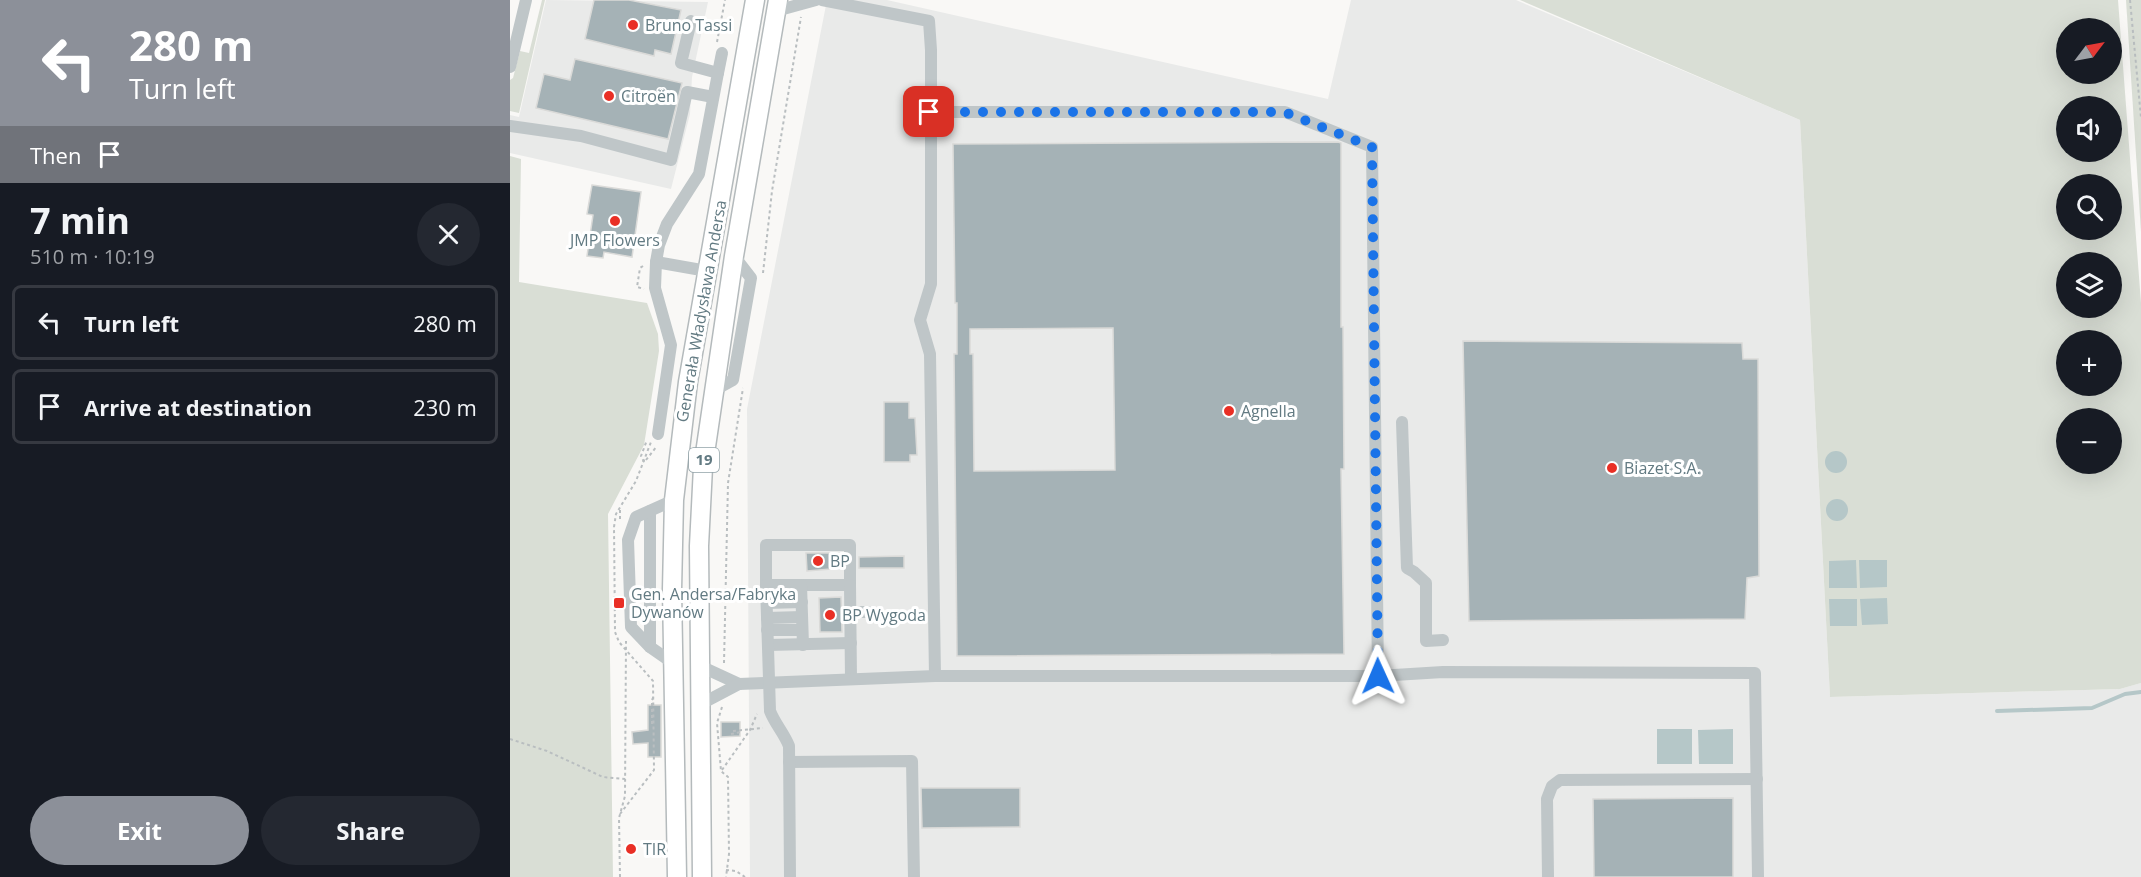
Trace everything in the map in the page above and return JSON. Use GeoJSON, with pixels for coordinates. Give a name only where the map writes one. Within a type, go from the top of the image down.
{"type":"FeatureCollection","features":[{"type":"Feature","properties":{"kind":"highway","name":"Generała Władysława Andersa"},"geometry":{"type":"LineString","coordinates":[[676,877],[672,590],[674,500],[681,428],[755,0]]}},
{"type":"Feature","properties":{"kind":"highway","name":"Generała Władysława Andersa"},"geometry":{"type":"LineString","coordinates":[[702,877],[700,535],[703,467],[712,391],[777,6]]}},
{"type":"Feature","properties":{"kind":"street"},"geometry":{"type":"LineString","coordinates":[[510,67],[526,0]]}},
{"type":"Feature","properties":{"kind":"street"},"geometry":{"type":"LineString","coordinates":[[777,6],[816,0]]}},
{"type":"Feature","properties":{"kind":"street"},"geometry":{"type":"LineString","coordinates":[[822,0],[929,21],[931,284],[920,320],[930,354],[935,676]]}},
{"type":"Feature","properties":{"kind":"street"},"geometry":{"type":"LineString","coordinates":[[691,21],[681,63],[718,73]]}},
{"type":"Feature","properties":{"kind":"street"},"geometry":{"type":"LineString","coordinates":[[658,434],[670,345],[655,288],[656,262],[659,245],[667,224],[699,174],[718,73],[720,47]]}},
{"type":"Feature","properties":{"kind":"street"},"geometry":{"type":"LineString","coordinates":[[510,126],[581,136],[671,160],[687,92],[714,97]]}},
{"type":"Feature","properties":{"kind":"street"},"geometry":{"type":"LineString","coordinates":[[929,112],[1284,112],[1372,147],[1378,676]]}},
{"type":"Feature","properties":{"kind":"street"},"geometry":{"type":"LineString","coordinates":[[656,262],[707,271]]}},
{"type":"Feature","properties":{"kind":"street"},"geometry":{"type":"LineString","coordinates":[[1402,422],[1407,568],[1426,583],[1426,641],[1443,640]]}},
{"type":"Feature","properties":{"kind":"street"},"geometry":{"type":"LineString","coordinates":[[673,663],[650,647],[631,627],[628,540],[636,517],[674,500]]}},
{"type":"Feature","properties":{"kind":"street"},"geometry":{"type":"LineString","coordinates":[[650,511],[650,647]]}},
{"type":"Feature","properties":{"kind":"street"},"geometry":{"type":"LineString","coordinates":[[790,877],[789,762],[786,736],[776,727],[770,711],[767,683],[766,545],[850,546],[851,680]]}},
{"type":"Feature","properties":{"kind":"street"},"geometry":{"type":"LineString","coordinates":[[766,585],[850,585]]}},
{"type":"Feature","properties":{"kind":"street"},"geometry":{"type":"LineString","coordinates":[[801,585],[803,645]]}},
{"type":"Feature","properties":{"kind":"street"},"geometry":{"type":"LineString","coordinates":[[767,603],[802,602]]}},
{"type":"Feature","properties":{"kind":"street"},"geometry":{"type":"LineString","coordinates":[[850,612],[868,612]]}},
{"type":"Feature","properties":{"kind":"street"},"geometry":{"type":"LineString","coordinates":[[767,624],[802,616]]}},
{"type":"Feature","properties":{"kind":"street"},"geometry":{"type":"LineString","coordinates":[[767,624],[802,630]]}},
{"type":"Feature","properties":{"kind":"street"},"geometry":{"type":"LineString","coordinates":[[768,645],[851,643]]}},
{"type":"Feature","properties":{"kind":"street"},"geometry":{"type":"LineString","coordinates":[[700,666],[740,684]]}},
{"type":"Feature","properties":{"kind":"street"},"geometry":{"type":"LineString","coordinates":[[701,704],[740,684],[935,676],[1378,676],[1443,672],[1755,673],[1758,877]]}},
{"type":"Feature","properties":{"kind":"street"},"geometry":{"type":"LineString","coordinates":[[789,762],[912,761],[914,877]]}},
{"type":"Feature","properties":{"kind":"street"},"geometry":{"type":"LineString","coordinates":[[1548,877],[1547,799],[1551,786],[1560,780],[1757,779]]}},
{"type":"Feature","properties":{"kind":"path"},"geometry":{"type":"LineString","coordinates":[[720,47],[726,0]]}},
{"type":"Feature","properties":{"kind":"path"},"geometry":{"type":"LineString","coordinates":[[2130,0],[2141,118]]}},
{"type":"Feature","properties":{"kind":"path"},"geometry":{"type":"LineString","coordinates":[[763,272],[772,190],[802,12]]}},
{"type":"Feature","properties":{"kind":"path"},"geometry":{"type":"LineString","coordinates":[[724,669],[728,483],[743,387]]}},
{"type":"Feature","properties":{"kind":"path"},"geometry":{"type":"LineString","coordinates":[[644,462],[658,443],[658,434]]}},
{"type":"Feature","properties":{"kind":"path"},"geometry":{"type":"LineString","coordinates":[[620,814],[654,770],[654,696],[653,681],[626,652],[615,632],[614,527],[616,514],[636,482],[652,438],[658,434]]}},
{"type":"Feature","properties":{"kind":"path"},"geometry":{"type":"LineString","coordinates":[[620,877],[620,814],[625,796],[626,652]]}},
{"type":"Feature","properties":{"kind":"path"},"geometry":{"type":"LineString","coordinates":[[652,724],[654,696]]}},
{"type":"Feature","properties":{"kind":"path"},"geometry":{"type":"LineString","coordinates":[[723,702],[717,723],[721,771],[728,777],[729,854],[726,877]]}},
{"type":"Feature","properties":{"kind":"path"},"geometry":{"type":"LineString","coordinates":[[732,732],[776,727]]}},
{"type":"Feature","properties":{"kind":"path"},"geometry":{"type":"LineString","coordinates":[[721,771],[750,730]]}},
{"type":"Feature","properties":{"kind":"path"},"geometry":{"type":"LineString","coordinates":[[510,740],[547,751],[603,777],[625,778]]}},
{"type":"Feature","properties":{"kind":"path"},"geometry":{"type":"LineString","coordinates":[[726,868],[745,877]]}},
{"type":"Feature","properties":{"kind":"shaded area"},"geometry":{"type":"Polygon","coordinates":[[[542,0],[545,0],[519,113],[510,111],[510,80],[513,78],[520,51],[529,53],[542,0]]]}},
{"type":"Feature","properties":{"kind":"shaded area"},"geometry":{"type":"Polygon","coordinates":[[[546,0],[708,2],[692,77],[690,114],[671,189],[510,153],[510,115],[519,117],[546,0]]]}},
{"type":"Feature","properties":{"kind":"shaded area"},"geometry":{"type":"Polygon","coordinates":[[[827,0],[887,0],[1328,99],[1351,0],[1516,0],[1800,120],[1830,697],[2120,689],[2141,683],[2141,877],[750,877],[747,409],[827,0]]]}},
{"type":"Feature","properties":{"kind":"shaded area"},"geometry":{"type":"Polygon","coordinates":[[[1520,0],[2118,0],[2119,18],[2056,18],[2056,84],[2122,84],[2122,53],[2141,303],[2141,683],[2120,689],[1830,697],[1800,120],[1520,0]]]}},
{"type":"Feature","properties":{"kind":"shaded area"},"geometry":{"type":"Polygon","coordinates":[[[2126,0],[2141,0],[2141,232],[2126,0]]]}},
{"type":"Feature","properties":{"kind":"shaded area"},"geometry":{"type":"Polygon","coordinates":[[[510,156],[521,159],[519,282],[647,303],[658,334],[659,351],[644,445],[608,514],[613,877],[510,877],[510,156]]]}},
{"type":"Feature","properties":{"kind":"shaded area"},"geometry":{"type":"Polygon","coordinates":[[[1836,451],[1844,454],[1847,462],[1844,470],[1836,473],[1828,470],[1825,462],[1828,454],[1836,451]]]}},
{"type":"Feature","properties":{"kind":"shaded area"},"geometry":{"type":"Polygon","coordinates":[[[1837,499],[1845,502],[1848,510],[1845,518],[1837,521],[1829,518],[1826,510],[1829,502],[1837,499]]]}},
{"type":"Feature","properties":{"kind":"shaded area"},"geometry":{"type":"Polygon","coordinates":[[[1856,560],[1857,588],[1829,588],[1829,561],[1856,560]]]}},
{"type":"Feature","properties":{"kind":"shaded area"},"geometry":{"type":"Polygon","coordinates":[[[1859,560],[1887,560],[1887,587],[1860,588],[1859,560]]]}},
{"type":"Feature","properties":{"kind":"shaded area"},"geometry":{"type":"Polygon","coordinates":[[[1887,598],[1888,624],[1862,625],[1860,599],[1887,598]]]}},
{"type":"Feature","properties":{"kind":"shaded area"},"geometry":{"type":"Polygon","coordinates":[[[1829,599],[1857,599],[1857,626],[1830,626],[1829,599]]]}},
{"type":"Feature","properties":{"kind":"shaded area"},"geometry":{"type":"Polygon","coordinates":[[[1657,729],[1692,729],[1692,764],[1657,764],[1657,729]]]}},
{"type":"Feature","properties":{"kind":"shaded area"},"geometry":{"type":"Polygon","coordinates":[[[1733,729],[1733,764],[1699,764],[1698,730],[1733,729]]]}},
{"type":"Feature","properties":{"kind":"building","name":"Bruno Tassi"},"geometry":{"type":"Polygon","coordinates":[[[594,0],[629,0],[681,10],[671,54],[655,50],[654,56],[585,39],[594,0]]]}},
{"type":"Feature","properties":{"kind":"building","name":"Citroën"},"geometry":{"type":"Polygon","coordinates":[[[575,59],[682,83],[668,139],[536,108],[544,74],[570,80],[575,59]]]}},
{"type":"Feature","properties":{"kind":"building","name":"Agnella"},"geometry":{"type":"Polygon","coordinates":[[[1341,143],[1344,469],[1341,469],[1344,654],[957,656],[954,354],[957,354],[957,303],[955,303],[953,144],[1341,143]],[[1113,328],[970,329],[970,354],[973,354],[974,471],[1115,470],[1113,328]]]}},
{"type":"Feature","properties":{"kind":"building","name":"JMP Flowers"},"geometry":{"type":"Polygon","coordinates":[[[592,185],[641,192],[632,257],[604,252],[603,258],[587,256],[593,215],[587,214],[592,185]]]}},
{"type":"Feature","properties":{"kind":"building","name":"Biazet S.A."},"geometry":{"type":"Polygon","coordinates":[[[1463,341],[1742,343],[1743,359],[1758,359],[1759,576],[1747,578],[1745,619],[1469,621],[1463,341]]]}},
{"type":"Feature","properties":{"kind":"building"},"geometry":{"type":"Polygon","coordinates":[[[884,402],[909,402],[909,418],[915,418],[917,455],[910,455],[910,462],[884,462],[884,402]]]}},
{"type":"Feature","properties":{"kind":"building","name":"BP"},"geometry":{"type":"Polygon","coordinates":[[[806,553],[830,553],[831,569],[807,571],[806,553]]]}},
{"type":"Feature","properties":{"kind":"building"},"geometry":{"type":"Polygon","coordinates":[[[904,556],[904,568],[859,568],[859,557],[904,556]]]}},
{"type":"Feature","properties":{"kind":"building","name":"BP Wygoda"},"geometry":{"type":"Polygon","coordinates":[[[841,597],[842,632],[820,632],[819,598],[841,597]]]}},
{"type":"Feature","properties":{"kind":"building"},"geometry":{"type":"Polygon","coordinates":[[[648,705],[661,705],[661,757],[648,757],[648,743],[633,744],[632,732],[648,730],[648,705]]]}},
{"type":"Feature","properties":{"kind":"building"},"geometry":{"type":"Polygon","coordinates":[[[721,722],[740,722],[740,736],[721,737],[721,722]]]}},
{"type":"Feature","properties":{"kind":"building"},"geometry":{"type":"Polygon","coordinates":[[[921,788],[1020,788],[1020,827],[922,828],[921,788]]]}},
{"type":"Feature","properties":{"kind":"building"},"geometry":{"type":"Polygon","coordinates":[[[1733,798],[1733,877],[1594,877],[1593,799],[1733,798]]]}},
{"type":"Feature","properties":{"kind":"waterway"},"geometry":{"type":"LineString","coordinates":[[1997,711],[2092,708],[2125,694],[2141,692]]}},
{"type":"Feature","properties":{"kind":"place","name":"Bruno Tassi"},"geometry":{"type":"Point","coordinates":[633,25]}},
{"type":"Feature","properties":{"kind":"place","name":"Citroën"},"geometry":{"type":"Point","coordinates":[609,96]}},
{"type":"Feature","properties":{"kind":"place","name":"JMP Flowers"},"geometry":{"type":"Point","coordinates":[615,221]}},
{"type":"Feature","properties":{"kind":"place","name":"Agnella"},"geometry":{"type":"Point","coordinates":[1229,411]}},
{"type":"Feature","properties":{"kind":"place","name":"Biazet S.A."},"geometry":{"type":"Point","coordinates":[1612,468]}},
{"type":"Feature","properties":{"kind":"place","name":"BP"},"geometry":{"type":"Point","coordinates":[818,561]}},
{"type":"Feature","properties":{"kind":"place","name":"Gen. Andersa/Fabryka Dywanów"},"geometry":{"type":"Point","coordinates":[619,603]}},
{"type":"Feature","properties":{"kind":"place","name":"BP Wygoda"},"geometry":{"type":"Point","coordinates":[830,615]}},
{"type":"Feature","properties":{"kind":"place","name":"TIR"},"geometry":{"type":"Point","coordinates":[631,849]}},
{"type":"Feature","properties":{"kind":"route"},"geometry":{"type":"LineString","coordinates":[[929,112],[1284,112],[1372,147],[1378,676]]}}]}
